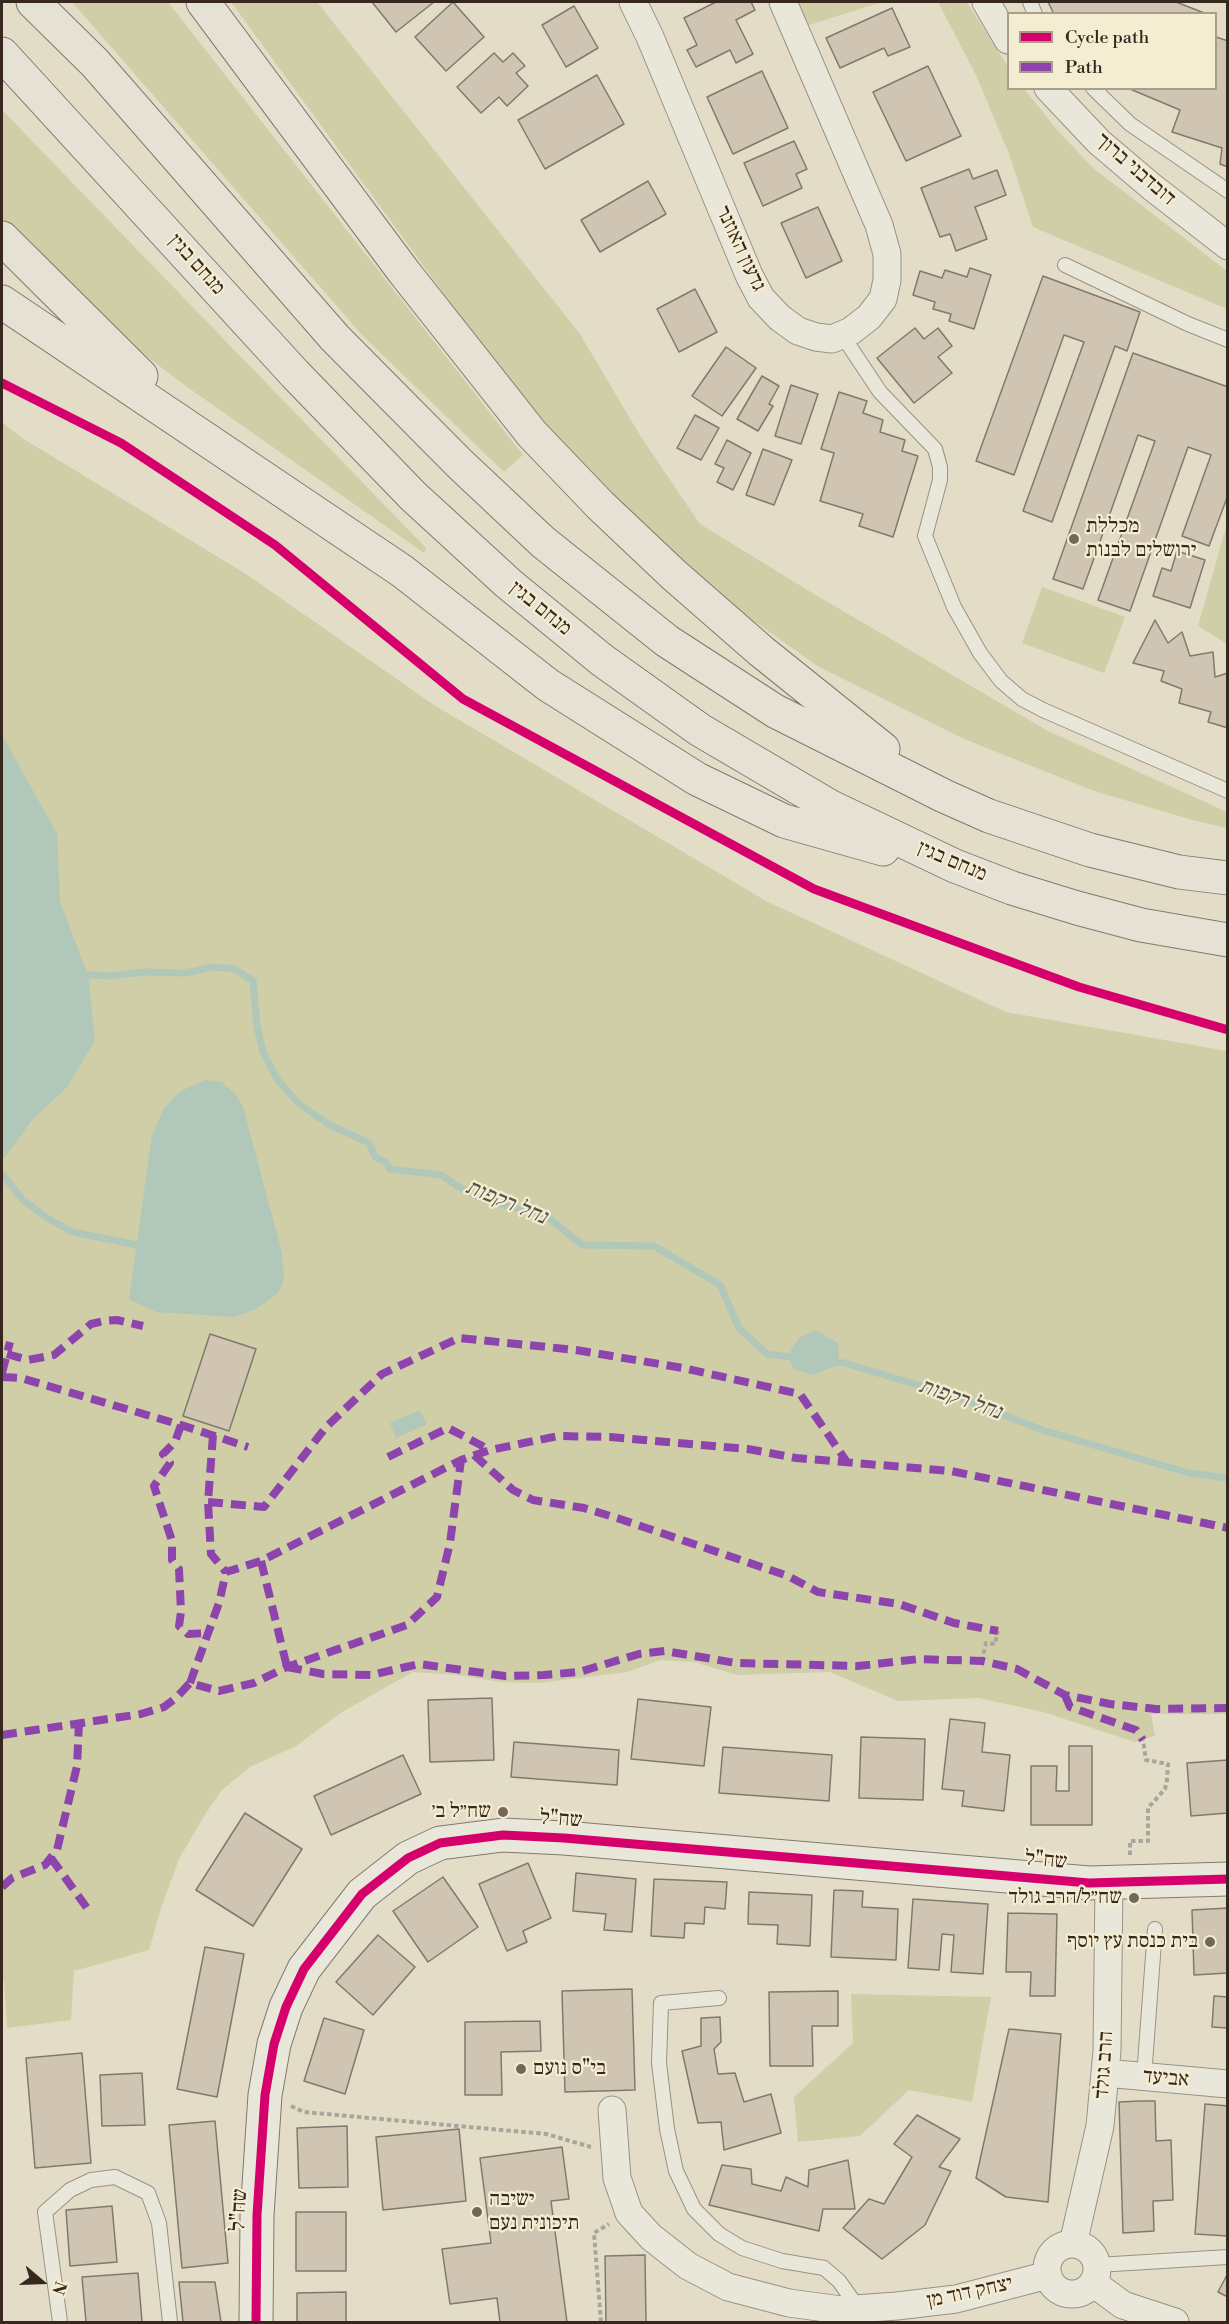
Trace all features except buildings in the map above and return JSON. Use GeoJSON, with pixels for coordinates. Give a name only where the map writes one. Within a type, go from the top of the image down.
{"type":"FeatureCollection","features":[{"type":"Feature","properties":{"kind":"highway"},"geometry":{"type":"LineString","coordinates":[[33,2],[95,63],[335,338],[460,464],[543,542],[667,641],[776,711],[944,796],[989,816],[1090,850],[1179,872],[1227,878]]}},
{"type":"Feature","properties":{"kind":"highway"},"geometry":{"type":"LineString","coordinates":[[203,2],[404,272],[532,434],[600,505],[743,636],[811,693],[944,796]]}},
{"type":"Feature","properties":{"kind":"highway","name":"מנחם בגין"},"geometry":{"type":"LineString","coordinates":[[2,54],[295,374],[413,496],[509,584],[602,660],[700,730],[831,807],[955,866],[1012,888],[1077,908],[1142,925],[1227,940]]}},
{"type":"Feature","properties":{"kind":"highway"},"geometry":{"type":"LineString","coordinates":[[2,238],[106,343],[214,444]]}},
{"type":"Feature","properties":{"kind":"highway"},"geometry":{"type":"LineString","coordinates":[[2,302],[402,571],[548,685],[697,779],[784,821],[955,866]]}},
{"type":"Feature","properties":{"kind":"street","name":"גדעון האוזנר"},"geometry":{"type":"LineString","coordinates":[[633,2],[650,37],[748,275],[761,298],[780,318],[798,331],[832,339],[842,335]]}},
{"type":"Feature","properties":{"kind":"street"},"geometry":{"type":"LineString","coordinates":[[783,2],[879,225],[887,254],[887,280],[883,299],[869,317],[842,335]]}},
{"type":"Feature","properties":{"kind":"street"},"geometry":{"type":"LineString","coordinates":[[986,2],[1007,38]]}},
{"type":"Feature","properties":{"kind":"street","name":"דובדבני ברוך"},"geometry":{"type":"LineString","coordinates":[[1050,90],[1100,142],[1152,188],[1227,246]]}},
{"type":"Feature","properties":{"kind":"street","name":"שח\"ל"},"geometry":{"type":"LineString","coordinates":[[256,2322],[257,2215],[265,2095],[274,2044],[286,2007],[304,1969],[362,1894],[408,1858],[440,1843],[503,1835],[564,1838],[1089,1883],[1227,1879]]}},
{"type":"Feature","properties":{"kind":"street","name":"הרב גולד"},"geometry":{"type":"LineString","coordinates":[[1073,2244],[1100,2126],[1107,2051],[1109,1882]]}},
{"type":"Feature","properties":{"kind":"street","name":"אביעד"},"geometry":{"type":"LineString","coordinates":[[1105,2073],[1227,2084]]}},
{"type":"Feature","properties":{"kind":"street","name":"יצחק דוד מן"},"geometry":{"type":"LineString","coordinates":[[612,2110],[617,2178],[629,2212],[651,2237],[688,2266],[728,2288],[789,2303],[841,2310],[956,2299],[1048,2275]]}},
{"type":"Feature","properties":{"kind":"street"},"geometry":{"type":"LineString","coordinates":[[1073,2244],[1089,2250],[1094,2256],[1095,2274],[1087,2289],[1071,2294],[1057,2289],[1048,2275],[1050,2256],[1064,2245],[1073,2244]]}},
{"type":"Feature","properties":{"kind":"street"},"geometry":{"type":"LineString","coordinates":[[1095,2274],[1123,2305],[1175,2322]]}},
{"type":"Feature","properties":{"kind":"lane"},"geometry":{"type":"LineString","coordinates":[[1095,90],[1130,124],[1227,191]]}},
{"type":"Feature","properties":{"kind":"lane"},"geometry":{"type":"LineString","coordinates":[[1065,265],[1188,324],[1227,340]]}},
{"type":"Feature","properties":{"kind":"lane"},"geometry":{"type":"LineString","coordinates":[[842,335],[880,392],[935,449],[940,467],[940,480],[925,536],[954,607],[980,653],[1001,681],[1022,699],[1043,710],[1227,791]]}},
{"type":"Feature","properties":{"kind":"lane"},"geometry":{"type":"LineString","coordinates":[[1144,2077],[1155,1929]]}},
{"type":"Feature","properties":{"kind":"lane"},"geometry":{"type":"LineString","coordinates":[[719,1998],[661,2003],[659,2063],[667,2129],[676,2171],[694,2209],[719,2234],[742,2248],[782,2261],[824,2268],[839,2281],[859,2309]]}},
{"type":"Feature","properties":{"kind":"lane"},"geometry":{"type":"LineString","coordinates":[[60,2322],[45,2212],[70,2190],[91,2180],[115,2177],[148,2193],[159,2223],[170,2322]]}},
{"type":"Feature","properties":{"kind":"lane"},"geometry":{"type":"LineString","coordinates":[[1095,2274],[1227,2258]]}},
{"type":"Feature","properties":{"kind":"path"},"geometry":{"type":"LineString","coordinates":[[982,1661],[986,1643],[995,1644],[999,1631]]}},
{"type":"Feature","properties":{"kind":"path"},"geometry":{"type":"LineString","coordinates":[[1130,1841],[1148,1841],[1148,1808],[1165,1789],[1167,1780],[1168,1764],[1146,1760],[1143,1740]]}},
{"type":"Feature","properties":{"kind":"path"},"geometry":{"type":"LineString","coordinates":[[265,2095],[304,2112],[546,2134],[615,2156]]}},
{"type":"Feature","properties":{"kind":"path"},"geometry":{"type":"LineString","coordinates":[[601,2322],[594,2233],[629,2212]]}},
{"type":"Feature","properties":{"kind":"green space"},"geometry":{"type":"Polygon","coordinates":[[[72,2],[168,2],[523,455],[504,472],[362,335],[72,2]]]}},
{"type":"Feature","properties":{"kind":"green space"},"geometry":{"type":"Polygon","coordinates":[[[231,2],[317,2],[580,334],[641,437],[700,524],[814,594],[1048,731],[1227,812],[1227,828],[1094,791],[964,739],[819,667],[696,580],[581,467],[482,346],[231,2]]]}},
{"type":"Feature","properties":{"kind":"green space"},"geometry":{"type":"Polygon","coordinates":[[[797,2],[882,2],[806,26],[797,2]]]}},
{"type":"Feature","properties":{"kind":"green space"},"geometry":{"type":"Polygon","coordinates":[[[938,2],[967,2],[1007,65],[1007,90],[1025,90],[1059,132],[1093,168],[1227,271],[1227,309],[1033,227],[1009,154],[976,75],[938,2]]]}},
{"type":"Feature","properties":{"kind":"green space"},"geometry":{"type":"Polygon","coordinates":[[[2,110],[426,548],[424,553],[190,389],[73,301],[2,221],[2,110]]]}},
{"type":"Feature","properties":{"kind":"green space"},"geometry":{"type":"Polygon","coordinates":[[[2,422],[22,438],[246,574],[434,705],[768,902],[1006,1012],[1227,1051],[1227,1714],[1151,1714],[1155,1736],[1135,1742],[1043,1712],[979,1698],[898,1701],[830,1672],[737,1675],[694,1662],[660,1660],[627,1672],[538,1683],[501,1682],[457,1675],[413,1672],[342,1712],[296,1746],[250,1767],[222,1790],[179,1859],[149,1950],[74,1971],[71,2020],[7,2028],[4,1981],[2,1981],[2,1875],[4,1873],[2,1867],[2,422]]]}},
{"type":"Feature","properties":{"kind":"green space"},"geometry":{"type":"Polygon","coordinates":[[[1228,525],[1227,644],[1198,626],[1228,525]]]}},
{"type":"Feature","properties":{"kind":"green space"},"geometry":{"type":"Polygon","coordinates":[[[1042,587],[1125,617],[1104,673],[1022,643],[1042,587]]]}},
{"type":"Feature","properties":{"kind":"green space"},"geometry":{"type":"Polygon","coordinates":[[[851,1994],[991,1997],[972,2102],[909,2090],[860,2136],[798,2142],[794,2097],[853,2043],[851,1994]]]}},
{"type":"Feature","properties":{"kind":"shaded area"},"geometry":{"type":"Polygon","coordinates":[[[2,735],[57,834],[60,902],[88,975],[95,1040],[68,1086],[32,1120],[2,1161],[2,735]]]}},
{"type":"Feature","properties":{"kind":"shaded area"},"geometry":{"type":"Polygon","coordinates":[[[205,1080],[222,1082],[236,1095],[243,1107],[282,1253],[284,1279],[278,1293],[258,1308],[234,1317],[156,1312],[129,1299],[152,1135],[164,1108],[181,1091],[205,1080]]]}},
{"type":"Feature","properties":{"kind":"shaded area"},"geometry":{"type":"Polygon","coordinates":[[[815,1330],[838,1343],[839,1365],[812,1375],[794,1369],[790,1361],[791,1350],[799,1338],[815,1330]]]}},
{"type":"Feature","properties":{"kind":"shaded area"},"geometry":{"type":"Polygon","coordinates":[[[420,1410],[427,1424],[396,1438],[390,1423],[420,1410]]]}},
{"type":"Feature","properties":{"kind":"waterway","name":"נחל רקפות"},"geometry":{"type":"LineString","coordinates":[[79,974],[109,976],[145,972],[185,973],[213,967],[235,969],[253,981],[257,1026],[263,1052],[277,1079],[298,1103],[328,1124],[369,1143],[375,1157],[385,1161],[390,1169],[441,1175],[462,1189],[486,1200],[549,1218],[582,1245],[654,1246],[720,1285],[739,1328],[767,1354],[799,1358]]}},
{"type":"Feature","properties":{"kind":"waterway"},"geometry":{"type":"LineString","coordinates":[[2,1174],[22,1199],[47,1218],[73,1232],[137,1245]]}},
{"type":"Feature","properties":{"kind":"waterway","name":"נחל רקפות"},"geometry":{"type":"LineString","coordinates":[[831,1362],[844,1363],[958,1397],[1042,1430],[1189,1473],[1228,1478]]}},
{"type":"Feature","properties":{"kind":"marked path"},"geometry":{"type":"LineString","coordinates":[[7,1354],[28,1360],[54,1355],[91,1324],[104,1321],[117,1320],[143,1326]]}},
{"type":"Feature","properties":{"kind":"marked path"},"geometry":{"type":"LineString","coordinates":[[208,1502],[264,1507],[326,1427],[382,1374],[459,1338],[576,1350],[683,1368],[800,1394],[847,1462]]}},
{"type":"Feature","properties":{"kind":"marked path"},"geometry":{"type":"LineString","coordinates":[[2,1373],[10,1342]]}},
{"type":"Feature","properties":{"kind":"marked path"},"geometry":{"type":"LineString","coordinates":[[2,1377],[21,1378],[248,1447]]}},
{"type":"Feature","properties":{"kind":"marked path"},"geometry":{"type":"LineString","coordinates":[[181,1425],[175,1442],[163,1454],[170,1463],[154,1486],[172,1541],[172,1560],[179,1569],[181,1612],[179,1626],[188,1634],[209,1633]]}},
{"type":"Feature","properties":{"kind":"marked path"},"geometry":{"type":"LineString","coordinates":[[388,1457],[448,1428],[490,1450]]}},
{"type":"Feature","properties":{"kind":"marked path"},"geometry":{"type":"LineString","coordinates":[[213,1435],[208,1502],[211,1554],[226,1572]]}},
{"type":"Feature","properties":{"kind":"marked path"},"geometry":{"type":"LineString","coordinates":[[190,1683],[219,1603],[226,1572],[261,1561],[461,1460],[490,1450],[558,1436],[610,1437],[748,1449],[796,1458],[951,1471],[1228,1528]]}},
{"type":"Feature","properties":{"kind":"marked path"},"geometry":{"type":"LineString","coordinates":[[474,1455],[513,1490],[533,1500],[584,1508],[620,1519],[788,1576],[818,1592],[899,1604],[954,1623],[998,1631]]}},
{"type":"Feature","properties":{"kind":"marked path"},"geometry":{"type":"LineString","coordinates":[[2,1735],[141,1714],[164,1707],[190,1683],[219,1691],[254,1683],[287,1667],[407,1625],[437,1597],[450,1543],[461,1460]]}},
{"type":"Feature","properties":{"kind":"marked path"},"geometry":{"type":"LineString","coordinates":[[261,1561],[287,1667]]}},
{"type":"Feature","properties":{"kind":"marked path"},"geometry":{"type":"LineString","coordinates":[[287,1667],[323,1674],[371,1675],[419,1664],[505,1676],[544,1675],[579,1672],[639,1654],[665,1651],[736,1663],[858,1666],[919,1659],[982,1661],[1017,1669],[1065,1695],[1110,1704],[1156,1709],[1228,1708]]}},
{"type":"Feature","properties":{"kind":"marked path"},"geometry":{"type":"LineString","coordinates":[[1065,1695],[1070,1707],[1136,1730],[1143,1740]]}},
{"type":"Feature","properties":{"kind":"marked path"},"geometry":{"type":"LineString","coordinates":[[2,1887],[12,1878],[45,1865],[57,1850],[77,1766],[79,1723]]}},
{"type":"Feature","properties":{"kind":"marked path"},"geometry":{"type":"LineString","coordinates":[[51,1858],[87,1908]]}},
{"type":"Feature","properties":{"kind":"cycle path"},"geometry":{"type":"LineString","coordinates":[[2,383],[121,443],[275,545],[463,699],[814,889],[1079,987],[1228,1030]]}},
{"type":"Feature","properties":{"kind":"cycle path"},"geometry":{"type":"LineString","coordinates":[[256,2322],[257,2215],[265,2095],[274,2044],[286,2007],[304,1969],[362,1894],[408,1858],[440,1843],[503,1835],[564,1838],[1089,1883],[1228,1879]]}},
{"type":"Feature","properties":{"kind":"place","name":"מכללת ירושלים לבנות"},"geometry":{"type":"Point","coordinates":[1074,539]}},
{"type":"Feature","properties":{"kind":"place","name":"שח״ל ב׳"},"geometry":{"type":"Point","coordinates":[503,1812]}},
{"type":"Feature","properties":{"kind":"place","name":"שח״ל/הרב גולד"},"geometry":{"type":"Point","coordinates":[1134,1898]}},
{"type":"Feature","properties":{"kind":"place","name":"בית כנסת עץ יוסף"},"geometry":{"type":"Point","coordinates":[1210,1942]}},
{"type":"Feature","properties":{"kind":"place","name":"בי\"ס נועם"},"geometry":{"type":"Point","coordinates":[521,2069]}},
{"type":"Feature","properties":{"kind":"place","name":"ישיבה תיכונית נעם"},"geometry":{"type":"Point","coordinates":[477,2212]}}]}
